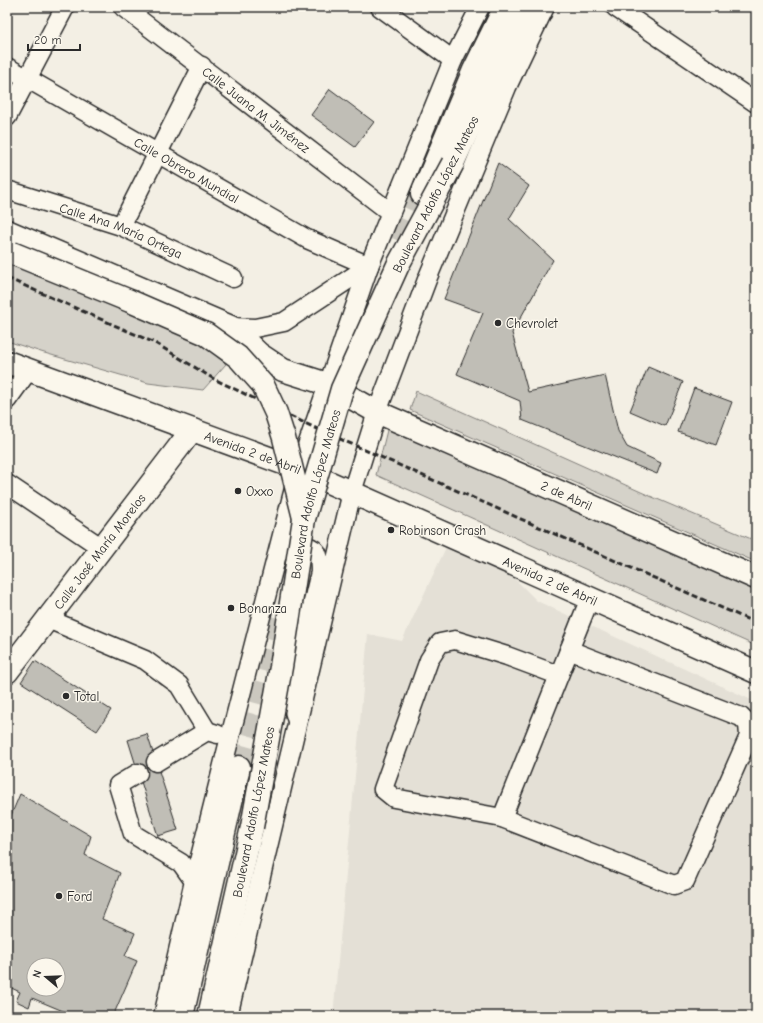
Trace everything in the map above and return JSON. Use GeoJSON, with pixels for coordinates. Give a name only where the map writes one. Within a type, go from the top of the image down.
{"type":"FeatureCollection","features":[{"type":"Feature","properties":{"kind":"main road","name":"Boulevard Adolfo López Mateos"},"geometry":{"type":"LineString","coordinates":[[422,194],[474,70],[505,7]]}},
{"type":"Feature","properties":{"kind":"main road","name":"Boulevard Adolfo López Mateos"},"geometry":{"type":"LineString","coordinates":[[210,1016],[252,827],[281,667],[304,519],[342,389],[398,266],[453,163],[491,80],[527,7]]}},
{"type":"Feature","properties":{"kind":"main road"},"geometry":{"type":"LineString","coordinates":[[7,231],[231,327]]}},
{"type":"Feature","properties":{"kind":"main road"},"geometry":{"type":"LineString","coordinates":[[9,252],[130,301],[206,334],[238,357],[263,385],[276,413],[284,438],[304,519]]}},
{"type":"Feature","properties":{"kind":"main road","name":"2 de Abril"},"geometry":{"type":"LineString","coordinates":[[231,327],[259,354],[283,370],[327,384],[377,412],[756,578]]}},
{"type":"Feature","properties":{"kind":"main road","name":"Avenida 2 de Abril"},"geometry":{"type":"LineString","coordinates":[[7,362],[28,371],[299,469],[756,672]]}},
{"type":"Feature","properties":{"kind":"main road","name":"Calle José María Morelos"},"geometry":{"type":"LineString","coordinates":[[7,672],[192,430]]}},
{"type":"Feature","properties":{"kind":"main road","name":"Boulevard Adolfo López Mateos"},"geometry":{"type":"LineString","coordinates":[[182,1016],[240,767]]}},
{"type":"Feature","properties":{"kind":"street"},"geometry":{"type":"LineString","coordinates":[[7,117],[65,7]]}},
{"type":"Feature","properties":{"kind":"street","name":"Calle Juana M. Jiménez"},"geometry":{"type":"LineString","coordinates":[[123,7],[202,66],[390,212]]}},
{"type":"Feature","properties":{"kind":"street"},"geometry":{"type":"LineString","coordinates":[[380,7],[453,60]]}},
{"type":"Feature","properties":{"kind":"street","name":"Boulevard Adolfo López Mateos"},"geometry":{"type":"LineString","coordinates":[[163,1016],[194,881],[299,469],[327,384],[390,212],[453,60],[480,7]]}},
{"type":"Feature","properties":{"kind":"street","name":"Boulevard Adolfo López Mateos"},"geometry":{"type":"LineString","coordinates":[[228,1016],[352,492],[377,412],[428,277],[507,87],[545,7]]}},
{"type":"Feature","properties":{"kind":"street"},"geometry":{"type":"LineString","coordinates":[[615,7],[756,103]]}},
{"type":"Feature","properties":{"kind":"street"},"geometry":{"type":"LineString","coordinates":[[121,226],[202,66]]}},
{"type":"Feature","properties":{"kind":"street","name":"Calle Obrero Mundial"},"geometry":{"type":"LineString","coordinates":[[7,67],[307,239],[369,266]]}},
{"type":"Feature","properties":{"kind":"street","name":"Calle Ana María Ortega"},"geometry":{"type":"LineString","coordinates":[[7,190],[121,226],[233,278]]}},
{"type":"Feature","properties":{"kind":"street"},"geometry":{"type":"LineString","coordinates":[[231,327],[255,328],[284,322],[369,266]]}},
{"type":"Feature","properties":{"kind":"street"},"geometry":{"type":"LineString","coordinates":[[7,400],[28,371]]}},
{"type":"Feature","properties":{"kind":"street"},"geometry":{"type":"LineString","coordinates":[[7,484],[102,548]]}},
{"type":"Feature","properties":{"kind":"street"},"geometry":{"type":"LineString","coordinates":[[262,610],[281,584],[288,554],[298,544],[308,545],[315,549],[318,553],[320,562],[320,572],[290,698],[298,722]]}},
{"type":"Feature","properties":{"kind":"street"},"geometry":{"type":"LineString","coordinates":[[502,818],[590,598]]}},
{"type":"Feature","properties":{"kind":"street"},"geometry":{"type":"LineString","coordinates":[[48,619],[145,660],[179,685],[207,731],[230,737]]}},
{"type":"Feature","properties":{"kind":"street"},"geometry":{"type":"LineString","coordinates":[[558,675],[507,656],[455,640],[440,642],[429,660],[383,789],[394,798],[502,818],[674,885],[686,881],[749,736],[748,724],[741,717],[570,650]]}},
{"type":"Feature","properties":{"kind":"street"},"geometry":{"type":"LineString","coordinates":[[156,762],[207,731]]}},
{"type":"Feature","properties":{"kind":"street"},"geometry":{"type":"LineString","coordinates":[[138,773],[118,785],[133,834],[181,863],[194,881]]}},
{"type":"Feature","properties":{"kind":"shaded area"},"geometry":{"type":"Polygon","coordinates":[[[7,254],[202,344],[226,364],[203,390],[148,383],[7,341],[7,254]]]}},
{"type":"Feature","properties":{"kind":"shaded area"},"geometry":{"type":"Polygon","coordinates":[[[416,391],[650,496],[756,541],[756,562],[410,410],[416,391]]]}},
{"type":"Feature","properties":{"kind":"shaded area"},"geometry":{"type":"Polygon","coordinates":[[[388,426],[756,588],[756,646],[376,475],[388,426]]]}},
{"type":"Feature","properties":{"kind":"shaded area"},"geometry":{"type":"Polygon","coordinates":[[[449,541],[495,559],[537,601],[756,702],[756,1016],[333,1016],[368,634],[402,641],[449,541]]]}},
{"type":"Feature","properties":{"kind":"building"},"geometry":{"type":"Polygon","coordinates":[[[330,89],[374,122],[355,147],[311,115],[330,89]]]}},
{"type":"Feature","properties":{"kind":"building","name":"Chevrolet"},"geometry":{"type":"Polygon","coordinates":[[[498,163],[529,186],[509,219],[553,260],[512,333],[528,392],[605,375],[618,431],[627,447],[661,463],[657,474],[522,420],[520,401],[457,374],[483,313],[444,299],[498,163]]]}},
{"type":"Feature","properties":{"kind":"building"},"geometry":{"type":"Polygon","coordinates":[[[648,367],[683,382],[665,426],[630,411],[648,367]]]}},
{"type":"Feature","properties":{"kind":"building"},"geometry":{"type":"Polygon","coordinates":[[[694,388],[732,402],[716,445],[678,432],[694,388]]]}},
{"type":"Feature","properties":{"kind":"building","name":"Total"},"geometry":{"type":"Polygon","coordinates":[[[35,661],[111,710],[97,731],[21,682],[35,661]]]}},
{"type":"Feature","properties":{"kind":"building"},"geometry":{"type":"Polygon","coordinates":[[[147,734],[178,830],[158,836],[128,740],[147,734]]]}},
{"type":"Feature","properties":{"kind":"building","name":"Ford"},"geometry":{"type":"Polygon","coordinates":[[[20,794],[91,836],[85,855],[120,873],[102,919],[135,933],[125,956],[137,961],[113,1016],[75,1016],[32,998],[29,1007],[16,1001],[20,992],[7,986],[7,825],[20,794]]]}},
{"type":"Feature","properties":{"kind":"tunnel"},"geometry":{"type":"LineString","coordinates":[[401,242],[422,194]]}},
{"type":"Feature","properties":{"kind":"tunnel"},"geometry":{"type":"LineString","coordinates":[[239,767],[281,616]]}},
{"type":"Feature","properties":{"kind":"railway"},"geometry":{"type":"LineString","coordinates":[[7,278],[155,343],[214,379],[313,427],[756,623]]}},
{"type":"Feature","properties":{"kind":"place","name":"Chevrolet"},"geometry":{"type":"Point","coordinates":[498,323]}},
{"type":"Feature","properties":{"kind":"place","name":"Oxxo"},"geometry":{"type":"Point","coordinates":[238,491]}},
{"type":"Feature","properties":{"kind":"place","name":"Robinson Crash"},"geometry":{"type":"Point","coordinates":[391,530]}},
{"type":"Feature","properties":{"kind":"place","name":"Bonanza"},"geometry":{"type":"Point","coordinates":[231,608]}},
{"type":"Feature","properties":{"kind":"place","name":"Total"},"geometry":{"type":"Point","coordinates":[66,696]}},
{"type":"Feature","properties":{"kind":"place","name":"Ford"},"geometry":{"type":"Point","coordinates":[59,896]}}]}
